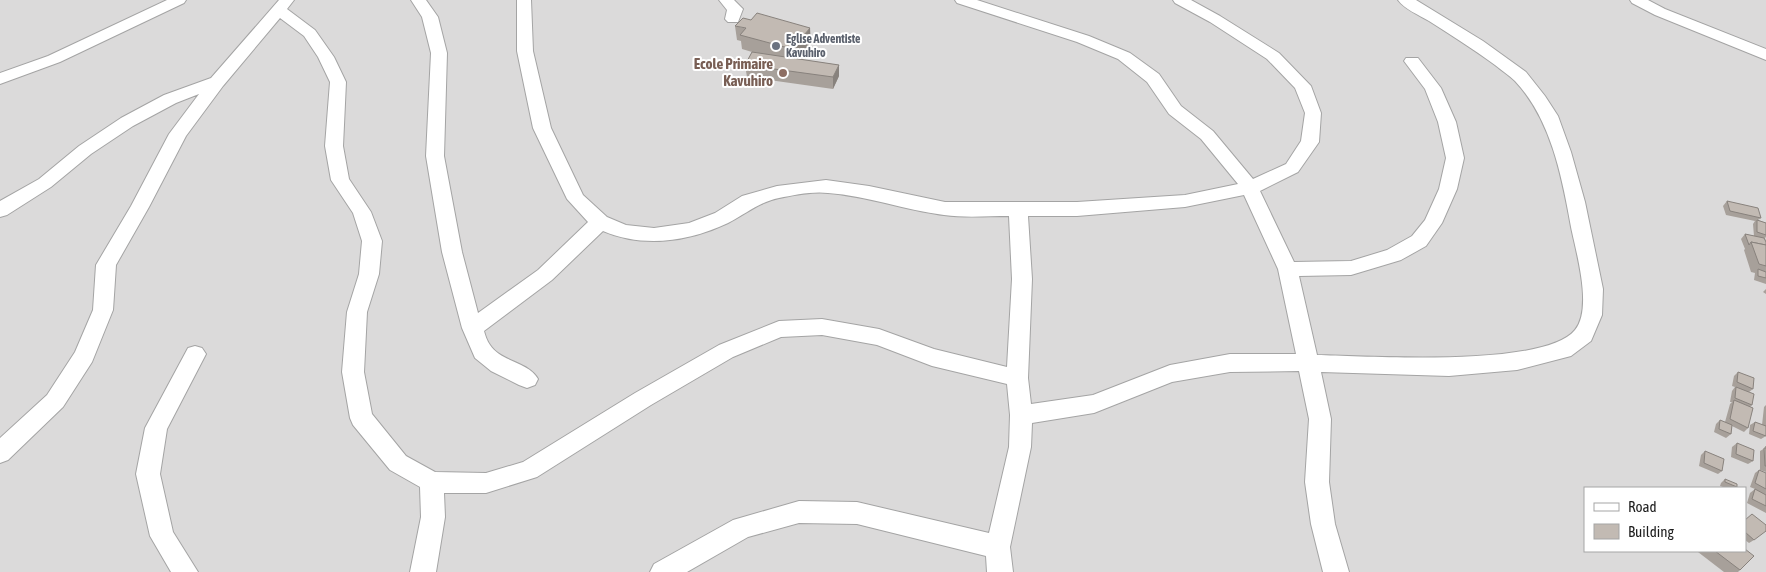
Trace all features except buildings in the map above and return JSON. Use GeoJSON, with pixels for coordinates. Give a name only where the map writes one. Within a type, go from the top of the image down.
{"type":"FeatureCollection","features":[{"type":"Feature","properties":{"kind":"street"},"geometry":{"type":"LineString","coordinates":[[0,79],[54,59],[179,0]]}},
{"type":"Feature","properties":{"kind":"street"},"geometry":{"type":"LineString","coordinates":[[418,0],[430,17],[439,53],[435,156],[452,252],[472,328],[482,352],[498,365],[527,379]]}},
{"type":"Feature","properties":{"kind":"street"},"geometry":{"type":"LineString","coordinates":[[524,0],[525,51],[542,128],[576,199],[600,222],[624,232],[654,235],[691,230],[722,218],[750,201],[777,192],[826,186],[869,192],[945,209],[1018,210],[1077,208],[1185,200],[1250,188],[1292,168],[1310,142],[1313,114],[1303,86],[1273,56],[1216,19],[1180,0]]}},
{"type":"Feature","properties":{"kind":"street"},"geometry":{"type":"LineString","coordinates":[[726,0],[735,9],[733,19]]}},
{"type":"Feature","properties":{"kind":"street"},"geometry":{"type":"LineString","coordinates":[[962,0],[1083,39],[1124,56],[1153,78],[1175,110],[1206,135],[1231,162],[1250,188],[1288,269],[1320,420],[1318,490],[1323,524],[1336,572]]}},
{"type":"Feature","properties":{"kind":"street"},"geometry":{"type":"LineString","coordinates":[[1021,415],[1094,404],[1126,390],[1178,372],[1230,363],[1449,367],[1517,361],[1564,350],[1584,335],[1592,315],[1593,289],[1576,202],[1562,152],[1549,116],[1537,96],[1520,76],[1477,44],[1404,0]]}},
{"type":"Feature","properties":{"kind":"street"},"geometry":{"type":"LineString","coordinates":[[1637,0],[1660,12],[1766,55]]}},
{"type":"Feature","properties":{"kind":"street"},"geometry":{"type":"LineString","coordinates":[[0,453],[55,401],[84,356],[103,310],[106,265],[140,207],[178,134],[217,82],[283,5],[310,32],[326,57],[338,82],[334,146],[340,180],[362,212],[372,241],[369,274],[357,312],[354,372],[361,418],[398,463],[432,482],[486,483],[528,470],[566,448],[643,398],[726,351],[779,329],[822,327],[879,337],[932,357],[1017,378]]}},
{"type":"Feature","properties":{"kind":"street"},"geometry":{"type":"LineString","coordinates":[[1288,269],[1351,268],[1394,255],[1419,241],[1433,223],[1448,188],[1455,158],[1447,122],[1433,88],[1412,61]]}},
{"type":"Feature","properties":{"kind":"street"},"geometry":{"type":"LineString","coordinates":[[0,210],[45,183],[85,150],[126,122],[170,99],[217,82]]}},
{"type":"Feature","properties":{"kind":"street"},"geometry":{"type":"LineString","coordinates":[[1000,572],[998,547],[1020,447],[1021,415],[1017,378],[1022,279],[1018,210]]}},
{"type":"Feature","properties":{"kind":"street"},"geometry":{"type":"LineString","coordinates":[[472,328],[544,275],[600,222]]}},
{"type":"Feature","properties":{"kind":"street"},"geometry":{"type":"LineString","coordinates":[[184,572],[162,536],[148,474],[156,428],[195,354]]}},
{"type":"Feature","properties":{"kind":"street"},"geometry":{"type":"LineString","coordinates":[[424,572],[433,516],[432,482]]}},
{"type":"Feature","properties":{"kind":"street"},"geometry":{"type":"LineString","coordinates":[[663,572],[742,528],[799,512],[857,513],[998,547]]}},
{"type":"Feature","properties":{"kind":"shaded area"},"geometry":{"type":"Polygon","coordinates":[[[0,0],[1766,0],[1766,572],[0,572],[0,0]]]}},
{"type":"Feature","properties":{"kind":"place","name":"Eglise Adventiste Kavuhiro"},"geometry":{"type":"Point","coordinates":[776,46]}},
{"type":"Feature","properties":{"kind":"place","name":"Ecole Primaire Kavuhiro"},"geometry":{"type":"Point","coordinates":[783,73]}}]}
